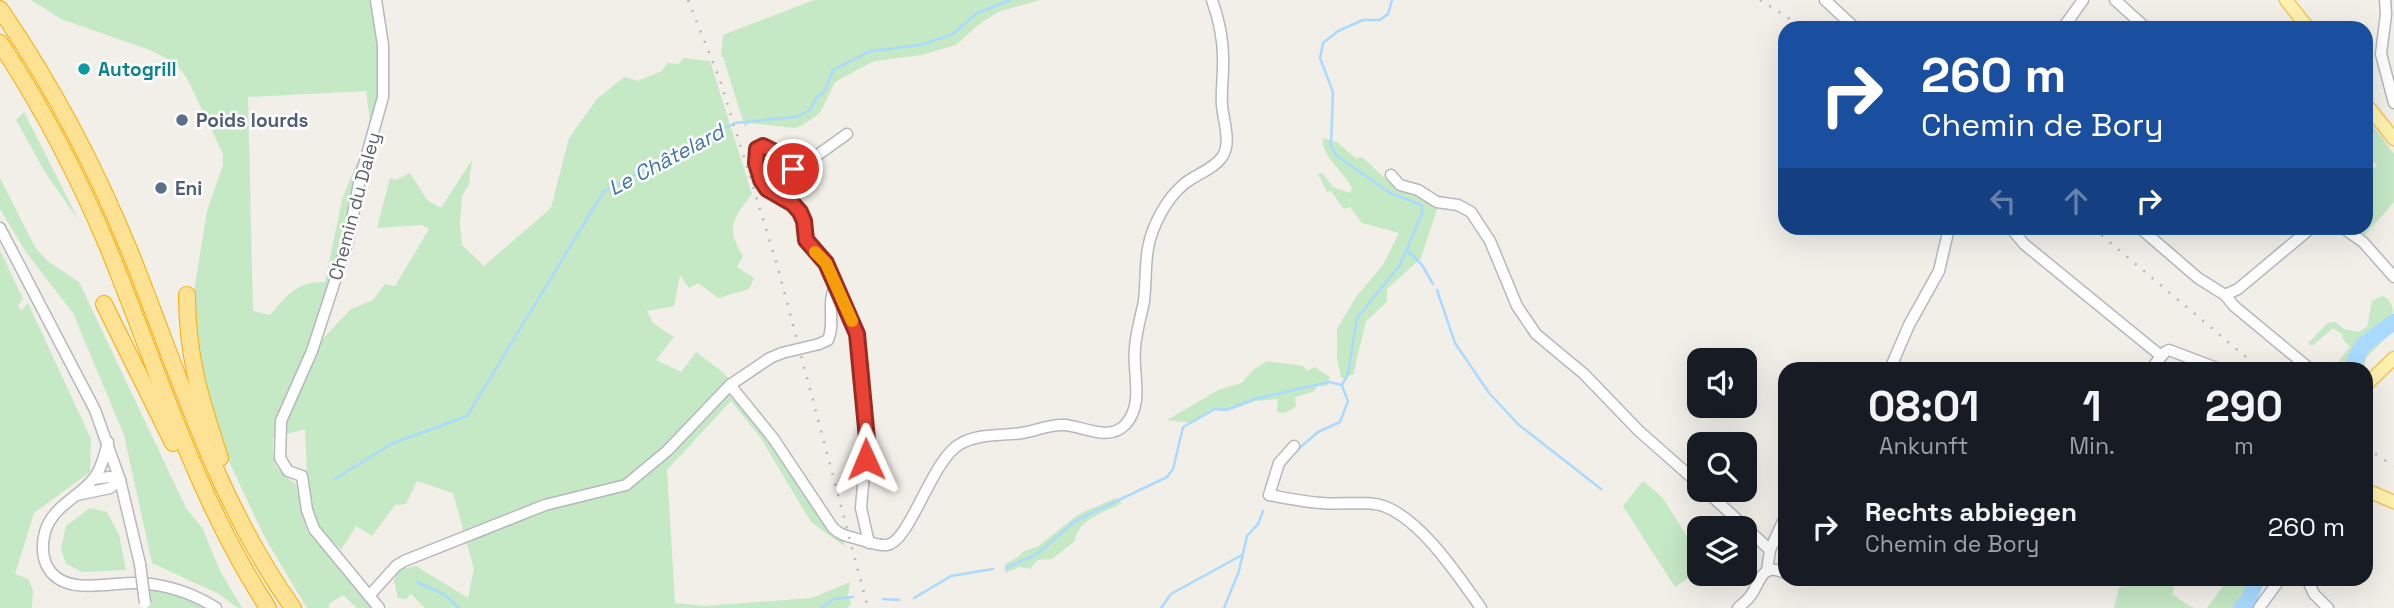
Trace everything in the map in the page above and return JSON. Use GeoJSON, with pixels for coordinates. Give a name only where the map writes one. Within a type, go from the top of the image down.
{"type":"FeatureCollection","features":[{"type":"Feature","properties":{"kind":"highway"},"geometry":{"type":"LineString","coordinates":[[0,9],[52,92],[100,183],[130,253],[204,447],[247,533],[293,608]]}},
{"type":"Feature","properties":{"kind":"highway"},"geometry":{"type":"LineString","coordinates":[[0,43],[45,116],[95,218],[165,401],[221,530]]}},
{"type":"Feature","properties":{"kind":"highway"},"geometry":{"type":"LineString","coordinates":[[187,295],[187,334],[194,375],[247,533]]}},
{"type":"Feature","properties":{"kind":"highway"},"geometry":{"type":"LineString","coordinates":[[104,304],[155,409],[221,530],[268,608]]}},
{"type":"Feature","properties":{"kind":"main road"},"geometry":{"type":"LineString","coordinates":[[2287,0],[2303,21]]}},
{"type":"Feature","properties":{"kind":"main road"},"geometry":{"type":"LineString","coordinates":[[2373,113],[2394,139]]}},
{"type":"Feature","properties":{"kind":"main road"},"geometry":{"type":"LineString","coordinates":[[2373,378],[2394,358]]}},
{"type":"Feature","properties":{"kind":"main road"},"geometry":{"type":"LineString","coordinates":[[2373,493],[2394,502]]}},
{"type":"Feature","properties":{"kind":"street","name":"Chemin du Daley"},"geometry":{"type":"LineString","coordinates":[[369,596],[314,529],[307,510],[302,476],[288,471],[280,458],[281,421],[312,351],[348,241],[359,183],[383,97],[383,45],[376,0]]}},
{"type":"Feature","properties":{"kind":"street"},"geometry":{"type":"LineString","coordinates":[[730,385],[773,438],[833,528],[844,537],[885,545],[898,538],[946,455],[959,444],[979,437],[1025,433],[1050,425],[1074,426],[1101,433],[1125,425],[1135,405],[1137,394],[1134,351],[1143,304],[1148,248],[1154,227],[1158,217],[1183,185],[1212,167],[1225,152],[1223,54],[1220,20],[1212,0]]}},
{"type":"Feature","properties":{"kind":"street"},"geometry":{"type":"LineString","coordinates":[[1825,0],[1848,21]]}},
{"type":"Feature","properties":{"kind":"street"},"geometry":{"type":"LineString","coordinates":[[2068,21],[2083,0]]}},
{"type":"Feature","properties":{"kind":"street"},"geometry":{"type":"LineString","coordinates":[[2115,0],[2138,21]]}},
{"type":"Feature","properties":{"kind":"street"},"geometry":{"type":"LineString","coordinates":[[2385,0],[2381,54],[2394,103]]}},
{"type":"Feature","properties":{"kind":"street"},"geometry":{"type":"LineString","coordinates":[[847,134],[798,169],[789,167],[766,147],[758,148],[755,156],[758,172],[767,189],[793,204],[800,212],[806,240],[826,263],[857,334],[867,439],[861,508],[872,543]]}},
{"type":"Feature","properties":{"kind":"street"},"geometry":{"type":"LineString","coordinates":[[1391,175],[1400,185],[1418,190],[1437,202],[1458,205],[1471,212],[1490,241],[1517,306],[1536,334],[1687,473]]}},
{"type":"Feature","properties":{"kind":"street"},"geometry":{"type":"LineString","coordinates":[[0,228],[95,410],[108,441],[140,564],[146,605]]}},
{"type":"Feature","properties":{"kind":"street"},"geometry":{"type":"LineString","coordinates":[[1893,362],[1909,325],[1939,271],[1948,235]]}},
{"type":"Feature","properties":{"kind":"street"},"geometry":{"type":"LineString","coordinates":[[2017,235],[2024,244],[2161,356]]}},
{"type":"Feature","properties":{"kind":"street"},"geometry":{"type":"LineString","coordinates":[[2148,235],[2198,278],[2225,295],[2234,306],[2302,362]]}},
{"type":"Feature","properties":{"kind":"street"},"geometry":{"type":"LineString","coordinates":[[2225,295],[2238,289],[2303,235]]}},
{"type":"Feature","properties":{"kind":"street"},"geometry":{"type":"LineString","coordinates":[[2353,235],[2394,275]]}},
{"type":"Feature","properties":{"kind":"street"},"geometry":{"type":"LineString","coordinates":[[379,608],[369,596],[396,566],[404,561],[545,505],[626,485],[667,451],[730,385],[770,358],[828,340],[832,330],[831,292],[837,284]]}},
{"type":"Feature","properties":{"kind":"street"},"geometry":{"type":"LineString","coordinates":[[2156,362],[2165,352],[2173,351],[2201,362]]}},
{"type":"Feature","properties":{"kind":"street"},"geometry":{"type":"LineString","coordinates":[[108,441],[102,462],[93,479],[56,511],[43,538],[46,564],[56,578],[67,583],[81,586],[140,583],[160,586],[189,594],[216,608]]}},
{"type":"Feature","properties":{"kind":"street"},"geometry":{"type":"LineString","coordinates":[[1294,446],[1279,463],[1269,495],[1319,503],[1386,507],[1407,520],[1436,548],[1481,608]]}},
{"type":"Feature","properties":{"kind":"street"},"geometry":{"type":"LineString","coordinates":[[93,479],[120,480]]}},
{"type":"Feature","properties":{"kind":"street"},"geometry":{"type":"LineString","coordinates":[[71,497],[110,488],[120,480]]}},
{"type":"Feature","properties":{"kind":"street"},"geometry":{"type":"LineString","coordinates":[[1718,502],[1770,550]]}},
{"type":"Feature","properties":{"kind":"street"},"geometry":{"type":"LineString","coordinates":[[1767,570],[1770,550],[1778,532]]}},
{"type":"Feature","properties":{"kind":"street"},"geometry":{"type":"LineString","coordinates":[[1738,608],[1752,594],[1760,576],[1767,570],[1778,570]]}},
{"type":"Feature","properties":{"kind":"street"},"geometry":{"type":"LineString","coordinates":[[2259,608],[2275,586]]}},
{"type":"Feature","properties":{"kind":"street"},"geometry":{"type":"LineString","coordinates":[[2310,586],[2328,608]]}},
{"type":"Feature","properties":{"kind":"green space"},"geometry":{"type":"Polygon","coordinates":[[[31,0],[376,0],[383,97],[372,135],[366,91],[248,97],[253,311],[270,315],[299,287],[325,282],[342,200],[357,162],[364,163],[313,349],[351,309],[373,300],[385,284],[395,286],[429,229],[422,225],[377,228],[390,178],[396,180],[410,173],[427,200],[441,208],[472,160],[469,185],[462,196],[462,245],[484,266],[551,208],[569,138],[597,99],[624,77],[638,81],[662,71],[667,63],[679,64],[683,58],[710,61],[752,194],[736,217],[733,230],[743,256],[737,267],[754,278],[749,289],[718,298],[698,283],[689,288],[680,275],[674,306],[647,311],[653,323],[674,337],[656,360],[681,372],[696,352],[724,373],[844,537],[844,546],[811,522],[760,437],[731,401],[667,470],[675,603],[705,606],[812,598],[850,582],[848,595],[851,604],[847,608],[425,608],[411,594],[406,599],[398,598],[394,581],[398,570],[416,566],[468,598],[474,569],[453,493],[417,481],[406,504],[395,505],[372,536],[356,526],[341,550],[321,530],[308,498],[305,429],[273,438],[274,460],[279,470],[296,484],[307,531],[373,608],[357,608],[343,595],[329,604],[329,608],[307,608],[266,540],[224,451],[198,363],[192,304],[207,211],[223,165],[223,154],[187,78],[174,62],[150,50],[61,19],[31,0]]]}},
{"type":"Feature","properties":{"kind":"green space"},"geometry":{"type":"Polygon","coordinates":[[[814,0],[1040,0],[998,12],[978,25],[956,45],[921,55],[868,64],[835,82],[820,113],[803,125],[795,128],[749,123],[745,127],[721,57],[723,35],[814,0]]]}},
{"type":"Feature","properties":{"kind":"green space"},"geometry":{"type":"Polygon","coordinates":[[[24,112],[79,221],[45,172],[16,120],[24,112]]]}},
{"type":"Feature","properties":{"kind":"green space"},"geometry":{"type":"Polygon","coordinates":[[[2373,126],[2394,154],[2394,202],[2373,226],[2373,169],[2377,165],[2373,161],[2373,126]]]}},
{"type":"Feature","properties":{"kind":"green space"},"geometry":{"type":"Polygon","coordinates":[[[1323,138],[1337,142],[1355,158],[1362,157],[1387,180],[1417,192],[1438,206],[1421,258],[1387,289],[1387,302],[1366,321],[1353,375],[1349,375],[1347,380],[1341,377],[1337,358],[1337,329],[1356,297],[1383,265],[1399,233],[1362,223],[1350,207],[1344,209],[1331,191],[1327,192],[1318,174],[1322,173],[1333,187],[1350,193],[1352,188],[1326,152],[1323,138]]]}},
{"type":"Feature","properties":{"kind":"green space"},"geometry":{"type":"Polygon","coordinates":[[[0,178],[36,249],[49,262],[79,282],[186,508],[203,529],[220,571],[242,608],[219,594],[152,563],[124,435],[73,313],[26,252],[0,209],[0,178]]]}},
{"type":"Feature","properties":{"kind":"green space"},"geometry":{"type":"Polygon","coordinates":[[[0,250],[23,299],[18,305],[21,311],[28,303],[91,439],[90,472],[34,513],[15,574],[28,579],[33,590],[32,608],[0,608],[0,250]]]}},
{"type":"Feature","properties":{"kind":"green space"},"geometry":{"type":"Polygon","coordinates":[[[2382,296],[2389,301],[2394,329],[2365,362],[2338,362],[2350,347],[2342,338],[2343,335],[2333,328],[2312,346],[2308,343],[2328,323],[2336,322],[2344,329],[2358,332],[2367,327],[2372,301],[2382,296]]]}},
{"type":"Feature","properties":{"kind":"green space"},"geometry":{"type":"Polygon","coordinates":[[[1267,361],[1303,366],[1307,371],[1315,367],[1330,377],[1327,386],[1318,386],[1313,392],[1295,397],[1296,407],[1285,413],[1277,412],[1278,399],[1255,401],[1234,409],[1210,410],[1194,423],[1167,420],[1220,389],[1242,383],[1253,370],[1267,361]]]}},
{"type":"Feature","properties":{"kind":"green space"},"geometry":{"type":"Polygon","coordinates":[[[1643,481],[1662,497],[1687,536],[1687,579],[1675,587],[1623,506],[1643,481]]]}},
{"type":"Feature","properties":{"kind":"green space"},"geometry":{"type":"Polygon","coordinates":[[[1116,498],[1122,503],[1086,522],[1075,541],[1052,559],[1038,560],[1030,569],[1020,567],[1005,573],[1005,564],[1024,551],[1037,547],[1079,514],[1116,498]]]}},
{"type":"Feature","properties":{"kind":"green space"},"geometry":{"type":"Polygon","coordinates":[[[90,508],[107,512],[119,535],[126,570],[83,572],[66,564],[61,549],[66,526],[90,508]]]}},
{"type":"Feature","properties":{"kind":"green space"},"geometry":{"type":"Polygon","coordinates":[[[2174,586],[2172,594],[2196,608],[2114,608],[2119,588],[2174,586]]]}},
{"type":"Feature","properties":{"kind":"green space"},"geometry":{"type":"Polygon","coordinates":[[[2223,586],[2258,586],[2249,608],[2207,608],[2223,586]]]}},
{"type":"Feature","properties":{"kind":"green space"},"geometry":{"type":"Polygon","coordinates":[[[152,589],[177,595],[207,608],[146,608],[144,590],[152,589]]]}},
{"type":"Feature","properties":{"kind":"waterway","name":"Le Châtelard"},"geometry":{"type":"LineString","coordinates":[[335,479],[391,444],[467,416],[604,191],[735,123],[796,117],[810,110],[817,97],[825,91],[833,70],[871,51],[920,45],[953,34],[977,13],[1010,0]]}},
{"type":"Feature","properties":{"kind":"waterway"},"geometry":{"type":"LineString","coordinates":[[1342,385],[1348,374],[1357,318],[1400,265],[1422,213],[1422,205],[1390,193],[1336,155],[1331,145],[1333,92],[1320,58],[1323,43],[1338,31],[1363,20],[1380,20],[1388,14],[1392,0]]}},
{"type":"Feature","properties":{"kind":"waterway"},"geometry":{"type":"LineString","coordinates":[[1408,251],[1422,265],[1433,284]]}},
{"type":"Feature","properties":{"kind":"waterway"},"geometry":{"type":"LineString","coordinates":[[1437,290],[1455,343],[1489,393],[1519,425],[1601,489]]}},
{"type":"Feature","properties":{"kind":"waterway"},"geometry":{"type":"LineString","coordinates":[[2354,362],[2362,346],[2394,322]]}},
{"type":"Feature","properties":{"kind":"waterway"},"geometry":{"type":"LineString","coordinates":[[1006,568],[1037,554],[1075,521],[1167,477],[1173,469],[1183,427],[1215,409],[1226,410],[1255,399],[1329,382],[1342,385]]}},
{"type":"Feature","properties":{"kind":"waterway"},"geometry":{"type":"LineString","coordinates":[[1296,451],[1318,432],[1340,422],[1348,401],[1342,386]]}},
{"type":"Feature","properties":{"kind":"waterway"},"geometry":{"type":"LineString","coordinates":[[1224,608],[1239,571],[1247,536],[1258,524],[1263,511]]}},
{"type":"Feature","properties":{"kind":"waterway"},"geometry":{"type":"LineString","coordinates":[[1161,608],[1171,594],[1242,555]]}},
{"type":"Feature","properties":{"kind":"waterway"},"geometry":{"type":"LineString","coordinates":[[914,598],[951,576],[993,569]]}},
{"type":"Feature","properties":{"kind":"waterway"},"geometry":{"type":"LineString","coordinates":[[417,582],[445,595],[459,608]]}},
{"type":"Feature","properties":{"kind":"waterway"},"geometry":{"type":"LineString","coordinates":[[2241,608],[2248,601],[2254,586]]}},
{"type":"Feature","properties":{"kind":"waterway"},"geometry":{"type":"LineString","coordinates":[[821,608],[834,599],[853,597]]}},
{"type":"Feature","properties":{"kind":"waterway"},"geometry":{"type":"LineString","coordinates":[[883,599],[899,600]]}},
{"type":"Feature","properties":{"kind":"railway"},"geometry":{"type":"LineString","coordinates":[[688,0],[720,80],[776,261],[868,608]]}},
{"type":"Feature","properties":{"kind":"railway"},"geometry":{"type":"LineString","coordinates":[[1760,0],[1793,21]]}},
{"type":"Feature","properties":{"kind":"railway"},"geometry":{"type":"LineString","coordinates":[[2101,235],[2252,362]]}},
{"type":"Feature","properties":{"kind":"railway"},"geometry":{"type":"LineString","coordinates":[[2373,452],[2394,466]]}},
{"type":"Feature","properties":{"kind":"slow traffic"},"geometry":{"type":"LineString","coordinates":[[815,252],[826,263],[852,321]]}},
{"type":"Feature","properties":{"kind":"place","name":"Autogrill"},"geometry":{"type":"Point","coordinates":[84,69]}},
{"type":"Feature","properties":{"kind":"place","name":"Poids lourds"},"geometry":{"type":"Point","coordinates":[182,120]}},
{"type":"Feature","properties":{"kind":"place","name":"Eni"},"geometry":{"type":"Point","coordinates":[161,188]}},
{"type":"Feature","properties":{"kind":"route"},"geometry":{"type":"LineString","coordinates":[[793,169],[769,148],[763,146],[757,149],[755,156],[761,180],[767,189],[793,204],[800,212],[806,240],[826,263],[857,334],[867,439],[866,459]]}}]}
